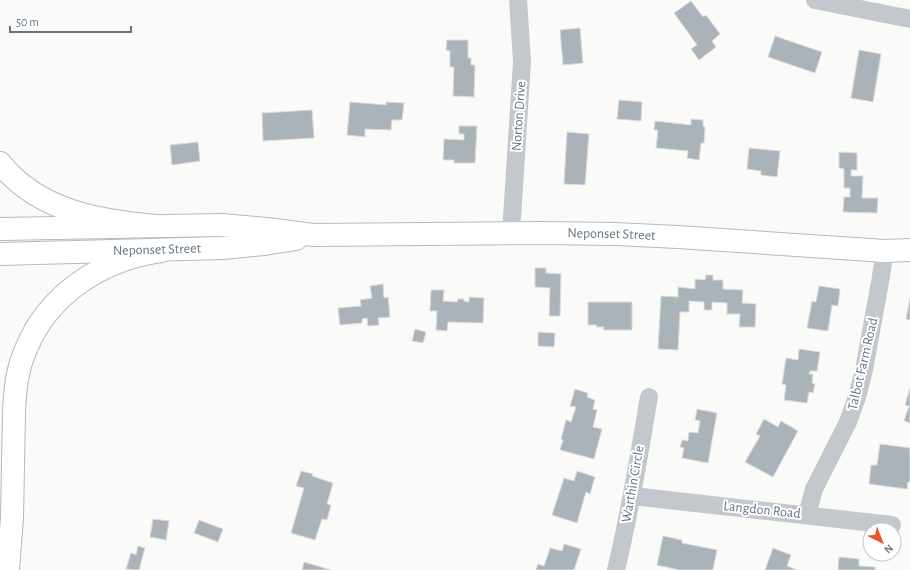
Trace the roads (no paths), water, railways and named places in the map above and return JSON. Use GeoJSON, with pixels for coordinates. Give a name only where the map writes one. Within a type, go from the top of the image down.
{"type":"FeatureCollection","features":[{"type":"Feature","properties":{"kind":"main road"},"geometry":{"type":"LineString","coordinates":[[0,163],[16,181],[29,191],[48,202],[70,211],[113,221],[156,226]]}},
{"type":"Feature","properties":{"kind":"main road","name":"Neponset Street"},"geometry":{"type":"LineString","coordinates":[[0,229],[214,225],[267,229],[313,235],[592,233],[885,251],[910,250]]}},
{"type":"Feature","properties":{"kind":"main road","name":"Neponset Street"},"geometry":{"type":"LineString","coordinates":[[0,254],[161,251],[243,247],[313,235]]}},
{"type":"Feature","properties":{"kind":"main road"},"geometry":{"type":"LineString","coordinates":[[8,570],[12,518],[15,394],[20,367],[29,341],[41,320],[50,309],[82,280],[100,270],[139,254],[161,251]]}},
{"type":"Feature","properties":{"kind":"street","name":"Norton Drive"},"geometry":{"type":"LineString","coordinates":[[512,233],[522,62],[518,0]]}},
{"type":"Feature","properties":{"kind":"street"},"geometry":{"type":"LineString","coordinates":[[816,0],[910,19]]}},
{"type":"Feature","properties":{"kind":"street","name":"Talbot Farm Road"},"geometry":{"type":"LineString","coordinates":[[807,515],[814,489],[848,422],[857,397],[864,370],[885,251]]}},
{"type":"Feature","properties":{"kind":"street","name":"Warthin Circle"},"geometry":{"type":"LineString","coordinates":[[616,570],[632,496],[649,397]]}},
{"type":"Feature","properties":{"kind":"street","name":"Langdon Road"},"geometry":{"type":"LineString","coordinates":[[632,496],[873,522]]}}]}
